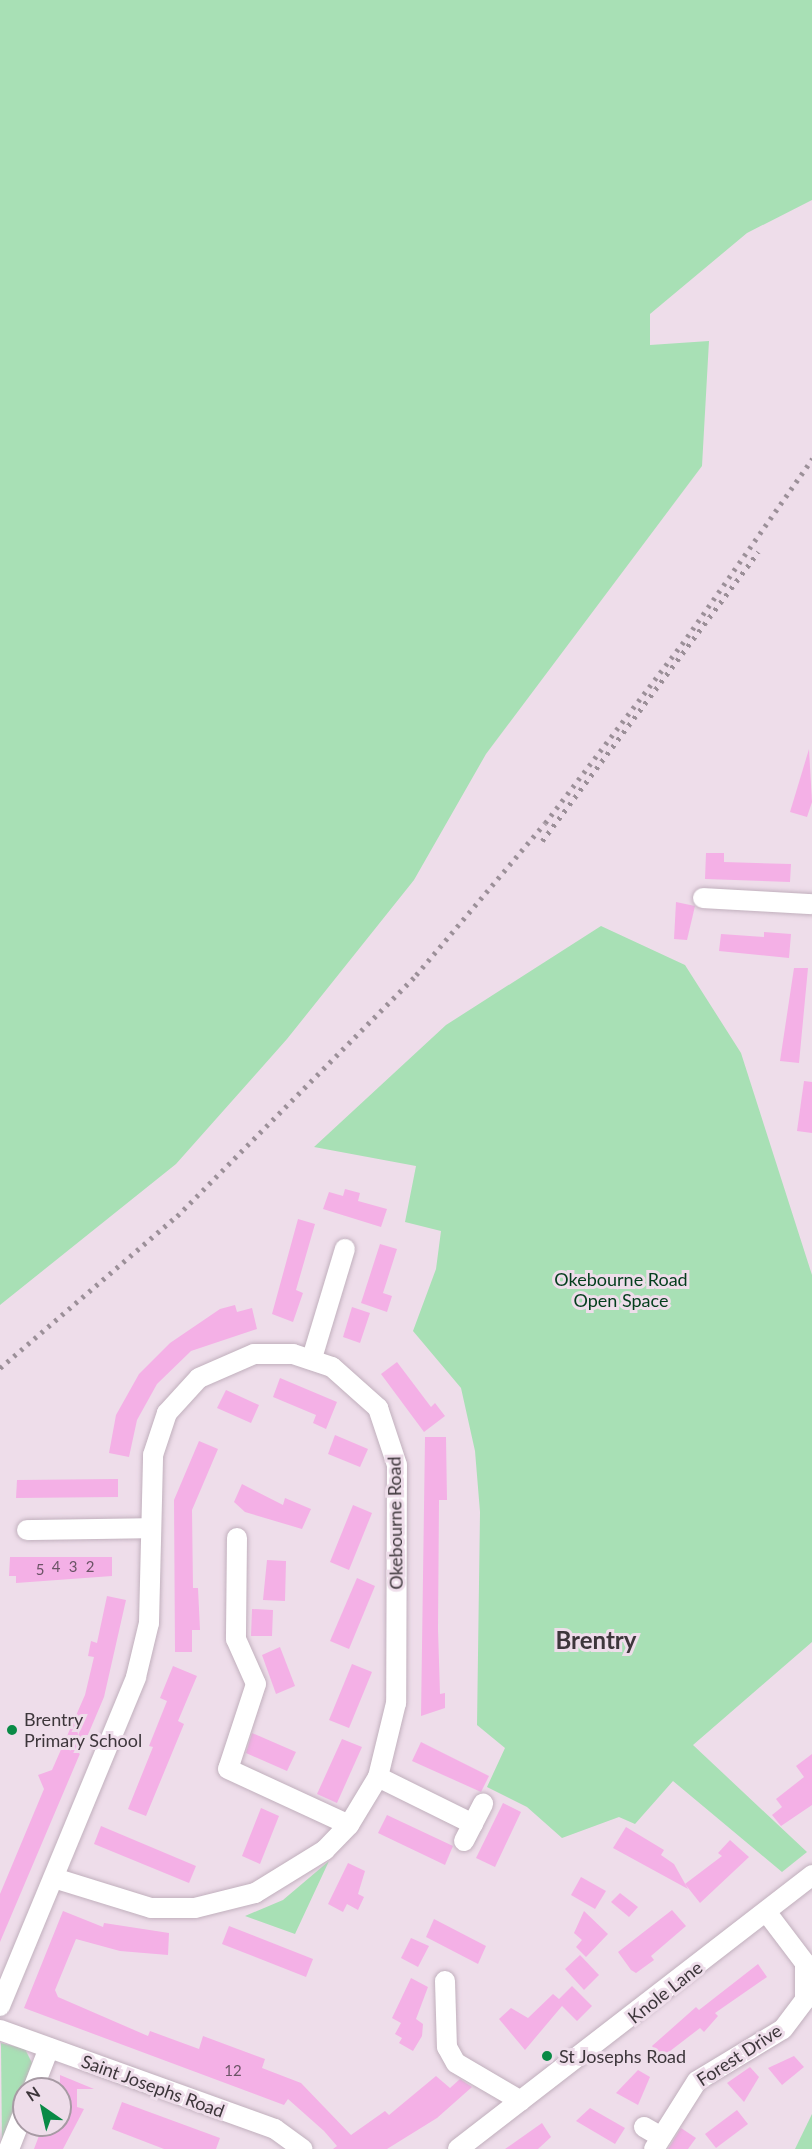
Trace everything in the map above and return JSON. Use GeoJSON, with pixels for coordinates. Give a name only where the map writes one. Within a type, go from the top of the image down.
{"type":"FeatureCollection","features":[{"type":"Feature","properties":{"kind":"street"},"geometry":{"type":"LineString","coordinates":[[703,898],[812,904]]}},
{"type":"Feature","properties":{"kind":"street"},"geometry":{"type":"LineString","coordinates":[[312,1358],[345,1249]]}},
{"type":"Feature","properties":{"kind":"street","name":"Okebourne Road"},"geometry":{"type":"LineString","coordinates":[[0,2006],[136,1677],[149,1623],[153,1455],[167,1413],[181,1395],[233,1360],[276,1353],[312,1358],[364,1391],[387,1428],[397,1465],[396,1703],[378,1777],[349,1825],[301,1869],[219,1904],[151,1908],[103,1898],[54,1878]]}},
{"type":"Feature","properties":{"kind":"street"},"geometry":{"type":"LineString","coordinates":[[27,1530],[151,1528]]}},
{"type":"Feature","properties":{"kind":"street"},"geometry":{"type":"LineString","coordinates":[[237,1538],[236,1640],[256,1684],[228,1769],[349,1825]]}},
{"type":"Feature","properties":{"kind":"street"},"geometry":{"type":"LineString","coordinates":[[378,1777],[469,1832],[483,1804]]}},
{"type":"Feature","properties":{"kind":"street","name":"Knole Lane"},"geometry":{"type":"LineString","coordinates":[[458,2149],[767,1913],[812,1875]]}},
{"type":"Feature","properties":{"kind":"street","name":"Forest Drive"},"geometry":{"type":"LineString","coordinates":[[653,2138],[697,2080],[768,2040],[797,2014],[809,1989],[809,1960],[767,1913]]}},
{"type":"Feature","properties":{"kind":"street"},"geometry":{"type":"LineString","coordinates":[[445,1981],[447,2046],[456,2063],[520,2101]]}},
{"type":"Feature","properties":{"kind":"street","name":"Saint Josephs Road"},"geometry":{"type":"LineString","coordinates":[[0,2030],[275,2129],[303,2149]]}},
{"type":"Feature","properties":{"kind":"street"},"geometry":{"type":"LineString","coordinates":[[38,2077],[49,2048]]}},
{"type":"Feature","properties":{"kind":"green space"},"geometry":{"type":"Polygon","coordinates":[[[0,0],[812,0],[812,200],[747,233],[650,314],[650,345],[709,341],[702,466],[486,754],[414,880],[287,1039],[176,1164],[0,1305],[0,0]]]}},
{"type":"Feature","properties":{"kind":"green space","name":"Okebourne Road Open Space"},"geometry":{"type":"Polygon","coordinates":[[[601,926],[685,965],[741,1053],[812,1275],[812,1642],[693,1745],[807,1852],[782,1872],[673,1781],[635,1824],[619,1817],[562,1838],[527,1807],[487,1787],[505,1748],[477,1725],[480,1512],[475,1451],[461,1388],[413,1331],[436,1269],[441,1231],[405,1222],[416,1166],[314,1147],[446,1025],[601,926]]]}},
{"type":"Feature","properties":{"kind":"green space"},"geometry":{"type":"Polygon","coordinates":[[[329,1861],[295,1934],[245,1916],[283,1900],[329,1861]]]}},
{"type":"Feature","properties":{"kind":"green space"},"geometry":{"type":"Polygon","coordinates":[[[1,2043],[25,2049],[32,2063],[27,2077],[12,2077],[12,2117],[2,2144],[1,2043]]]}},
{"type":"Feature","properties":{"kind":"green space"},"geometry":{"type":"Polygon","coordinates":[[[812,2114],[812,2149],[795,2149],[812,2114]]]}},
{"type":"Feature","properties":{"kind":"building"},"geometry":{"type":"Polygon","coordinates":[[[809,749],[812,802],[807,817],[790,812],[809,749]]]}},
{"type":"Feature","properties":{"kind":"building"},"geometry":{"type":"Polygon","coordinates":[[[706,853],[724,853],[724,862],[791,864],[790,882],[705,879],[706,853]]]}},
{"type":"Feature","properties":{"kind":"building"},"geometry":{"type":"Polygon","coordinates":[[[676,902],[695,906],[687,940],[674,939],[676,902]]]}},
{"type":"Feature","properties":{"kind":"building"},"geometry":{"type":"Polygon","coordinates":[[[764,932],[791,934],[789,958],[719,951],[721,934],[764,937],[764,932]]]}},
{"type":"Feature","properties":{"kind":"building"},"geometry":{"type":"Polygon","coordinates":[[[794,968],[808,968],[799,1063],[780,1061],[794,968]]]}},
{"type":"Feature","properties":{"kind":"building"},"geometry":{"type":"Polygon","coordinates":[[[804,1081],[812,1082],[812,1133],[797,1131],[804,1081]]]}},
{"type":"Feature","properties":{"kind":"building"},"geometry":{"type":"Polygon","coordinates":[[[345,1189],[360,1193],[358,1201],[387,1209],[381,1227],[323,1209],[329,1192],[343,1196],[345,1189]]]}},
{"type":"Feature","properties":{"kind":"building"},"geometry":{"type":"Polygon","coordinates":[[[298,1219],[315,1224],[296,1290],[303,1293],[293,1322],[272,1314],[298,1219]]]}},
{"type":"Feature","properties":{"kind":"building"},"geometry":{"type":"Polygon","coordinates":[[[380,1244],[397,1249],[383,1293],[392,1296],[387,1312],[361,1303],[380,1244]]]}},
{"type":"Feature","properties":{"kind":"building"},"geometry":{"type":"Polygon","coordinates":[[[235,1305],[237,1312],[252,1308],[257,1329],[191,1351],[157,1384],[137,1420],[129,1457],[109,1453],[116,1415],[139,1374],[170,1343],[220,1309],[235,1305]]]}},
{"type":"Feature","properties":{"kind":"building"},"geometry":{"type":"Polygon","coordinates":[[[352,1307],[370,1313],[360,1343],[343,1337],[352,1307]]]}},
{"type":"Feature","properties":{"kind":"building"},"geometry":{"type":"Polygon","coordinates":[[[397,1362],[431,1407],[435,1403],[445,1416],[424,1432],[381,1374],[397,1362]]]}},
{"type":"Feature","properties":{"kind":"building"},"geometry":{"type":"Polygon","coordinates":[[[280,1378],[337,1402],[326,1429],[313,1423],[316,1415],[273,1397],[280,1378]]]}},
{"type":"Feature","properties":{"kind":"building"},"geometry":{"type":"Polygon","coordinates":[[[226,1390],[259,1405],[251,1423],[217,1408],[226,1390]]]}},
{"type":"Feature","properties":{"kind":"building"},"geometry":{"type":"Polygon","coordinates":[[[335,1435],[368,1449],[360,1467],[328,1454],[335,1435]]]}},
{"type":"Feature","properties":{"kind":"building"},"geometry":{"type":"Polygon","coordinates":[[[425,1437],[446,1437],[447,1500],[439,1500],[438,1629],[440,1694],[445,1693],[445,1708],[421,1716],[425,1437]]]}},
{"type":"Feature","properties":{"kind":"building"},"geometry":{"type":"Polygon","coordinates":[[[199,1441],[218,1449],[192,1510],[193,1588],[198,1588],[200,1630],[192,1630],[192,1652],[175,1652],[174,1500],[199,1441]]]}},
{"type":"Feature","properties":{"kind":"building"},"geometry":{"type":"Polygon","coordinates":[[[118,1479],[118,1497],[16,1498],[17,1480],[118,1479]]]}},
{"type":"Feature","properties":{"kind":"building"},"geometry":{"type":"Polygon","coordinates":[[[242,1484],[283,1505],[285,1498],[311,1509],[302,1529],[245,1512],[234,1502],[242,1484]]]}},
{"type":"Feature","properties":{"kind":"building"},"geometry":{"type":"Polygon","coordinates":[[[353,1505],[372,1513],[349,1570],[330,1562],[353,1505]]]}},
{"type":"Feature","properties":{"kind":"building"},"geometry":{"type":"Polygon","coordinates":[[[10,1557],[112,1557],[112,1576],[16,1583],[16,1576],[9,1576],[10,1557]]]}},
{"type":"Feature","properties":{"kind":"building"},"geometry":{"type":"Polygon","coordinates":[[[267,1560],[286,1561],[285,1601],[263,1600],[267,1560]]]}},
{"type":"Feature","properties":{"kind":"building"},"geometry":{"type":"Polygon","coordinates":[[[357,1578],[375,1586],[349,1649],[330,1641],[357,1578]]]}},
{"type":"Feature","properties":{"kind":"building"},"geometry":{"type":"Polygon","coordinates":[[[107,1596],[126,1600],[104,1697],[0,1942],[0,1894],[44,1789],[38,1775],[52,1770],[85,1695],[94,1657],[88,1656],[91,1641],[97,1643],[107,1596]]]}},
{"type":"Feature","properties":{"kind":"building"},"geometry":{"type":"Polygon","coordinates":[[[252,1609],[273,1610],[272,1636],[251,1636],[252,1609]]]}},
{"type":"Feature","properties":{"kind":"building"},"geometry":{"type":"Polygon","coordinates":[[[280,1647],[295,1686],[276,1694],[262,1655],[280,1647]]]}},
{"type":"Feature","properties":{"kind":"building"},"geometry":{"type":"Polygon","coordinates":[[[352,1664],[372,1672],[349,1728],[329,1720],[352,1664]]]}},
{"type":"Feature","properties":{"kind":"building"},"geometry":{"type":"Polygon","coordinates":[[[173,1666],[197,1676],[178,1721],[184,1724],[146,1816],[128,1809],[153,1747],[149,1746],[167,1701],[160,1698],[173,1666]]]}},
{"type":"Feature","properties":{"kind":"building"},"geometry":{"type":"Polygon","coordinates":[[[252,1733],[296,1752],[287,1771],[246,1753],[252,1733]]]}},
{"type":"Feature","properties":{"kind":"building"},"geometry":{"type":"Polygon","coordinates":[[[342,1739],[362,1747],[337,1803],[317,1794],[342,1739]]]}},
{"type":"Feature","properties":{"kind":"building"},"geometry":{"type":"Polygon","coordinates":[[[421,1742],[489,1776],[481,1792],[412,1761],[421,1742]]]}},
{"type":"Feature","properties":{"kind":"building"},"geometry":{"type":"Polygon","coordinates":[[[812,1754],[812,1805],[781,1826],[772,1815],[782,1807],[776,1799],[804,1777],[796,1766],[812,1754]]]}},
{"type":"Feature","properties":{"kind":"building"},"geometry":{"type":"Polygon","coordinates":[[[503,1803],[521,1812],[495,1867],[476,1858],[503,1803]]]}},
{"type":"Feature","properties":{"kind":"building"},"geometry":{"type":"Polygon","coordinates":[[[261,1808],[279,1816],[260,1864],[242,1856],[261,1808]]]}},
{"type":"Feature","properties":{"kind":"building"},"geometry":{"type":"Polygon","coordinates":[[[387,1815],[453,1846],[445,1865],[378,1833],[387,1815]]]}},
{"type":"Feature","properties":{"kind":"building"},"geometry":{"type":"Polygon","coordinates":[[[101,1826],[196,1866],[189,1883],[94,1844],[101,1826]]]}},
{"type":"Feature","properties":{"kind":"building"},"geometry":{"type":"Polygon","coordinates":[[[626,1827],[664,1850],[661,1855],[674,1864],[688,1889],[613,1848],[626,1827]]]}},
{"type":"Feature","properties":{"kind":"building"},"geometry":{"type":"Polygon","coordinates":[[[730,1840],[749,1857],[700,1903],[685,1884],[722,1856],[718,1853],[730,1840]]]}},
{"type":"Feature","properties":{"kind":"building"},"geometry":{"type":"Polygon","coordinates":[[[348,1863],[365,1871],[358,1894],[364,1897],[358,1910],[347,1904],[343,1912],[328,1904],[348,1863]]]}},
{"type":"Feature","properties":{"kind":"building"},"geometry":{"type":"Polygon","coordinates":[[[581,1877],[606,1891],[595,1909],[571,1895],[581,1877]]]}},
{"type":"Feature","properties":{"kind":"building"},"geometry":{"type":"Polygon","coordinates":[[[620,1893],[638,1907],[629,1917],[611,1902],[620,1893]]]}},
{"type":"Feature","properties":{"kind":"building"},"geometry":{"type":"Polygon","coordinates":[[[672,1910],[686,1926],[651,1956],[654,1960],[636,1973],[631,1970],[618,1952],[672,1910]]]}},
{"type":"Feature","properties":{"kind":"building"},"geometry":{"type":"Polygon","coordinates":[[[63,1911],[103,1927],[104,1923],[169,1933],[168,1955],[120,1951],[76,1939],[55,1990],[58,1997],[148,2036],[150,2031],[199,2049],[203,2036],[265,2059],[262,2068],[301,2083],[351,2135],[385,2111],[389,2115],[436,2076],[450,2088],[460,2079],[472,2087],[437,2118],[387,2149],[333,2149],[337,2146],[324,2131],[288,2099],[284,2105],[24,2008],[63,1911]]]}},
{"type":"Feature","properties":{"kind":"building"},"geometry":{"type":"Polygon","coordinates":[[[584,1911],[608,1934],[586,1957],[576,1947],[582,1940],[574,1933],[584,1911]]]}},
{"type":"Feature","properties":{"kind":"building"},"geometry":{"type":"Polygon","coordinates":[[[434,1919],[486,1946],[478,1964],[426,1937],[434,1919]]]}},
{"type":"Feature","properties":{"kind":"building"},"geometry":{"type":"Polygon","coordinates":[[[229,1926],[313,1959],[306,1977],[222,1944],[229,1926]]]}},
{"type":"Feature","properties":{"kind":"building"},"geometry":{"type":"Polygon","coordinates":[[[411,1938],[429,1946],[418,1967],[401,1958],[411,1938]]]}},
{"type":"Feature","properties":{"kind":"building"},"geometry":{"type":"Polygon","coordinates":[[[580,1955],[599,1975],[584,1990],[565,1969],[580,1955]]]}},
{"type":"Feature","properties":{"kind":"building"},"geometry":{"type":"Polygon","coordinates":[[[758,1964],[767,1977],[715,2013],[718,2016],[704,2032],[700,2028],[661,2058],[652,2046],[696,2007],[699,2010],[758,1964]]]}},
{"type":"Feature","properties":{"kind":"building"},"geometry":{"type":"Polygon","coordinates":[[[411,1978],[428,1987],[416,2019],[423,2024],[422,2036],[413,2051],[399,2043],[402,2038],[395,2034],[401,2023],[392,2018],[411,1978]]]}},
{"type":"Feature","properties":{"kind":"building"},"geometry":{"type":"Polygon","coordinates":[[[572,1986],[592,2006],[577,2021],[562,2006],[525,2050],[499,2019],[511,2008],[528,2018],[553,1994],[559,1999],[572,1986]]]}},
{"type":"Feature","properties":{"kind":"building"},"geometry":{"type":"Polygon","coordinates":[[[794,2056],[804,2067],[782,2085],[768,2068],[794,2056]]]}},
{"type":"Feature","properties":{"kind":"building"},"geometry":{"type":"Polygon","coordinates":[[[750,2067],[759,2077],[744,2102],[727,2083],[750,2067]]]}},
{"type":"Feature","properties":{"kind":"building"},"geometry":{"type":"Polygon","coordinates":[[[638,2070],[650,2077],[638,2105],[616,2093],[638,2070]]]}},
{"type":"Feature","properties":{"kind":"building"},"geometry":{"type":"Polygon","coordinates":[[[72,2080],[94,2089],[77,2089],[77,2107],[84,2109],[72,2132],[72,2080]]]}},
{"type":"Feature","properties":{"kind":"building"},"geometry":{"type":"Polygon","coordinates":[[[122,2102],[220,2138],[216,2149],[164,2149],[112,2129],[122,2102]]]}},
{"type":"Feature","properties":{"kind":"building"},"geometry":{"type":"Polygon","coordinates":[[[590,2108],[625,2128],[615,2144],[576,2121],[590,2108]]]}},
{"type":"Feature","properties":{"kind":"building"},"geometry":{"type":"Polygon","coordinates":[[[737,2110],[748,2124],[716,2148],[705,2134],[737,2110]]]}},
{"type":"Feature","properties":{"kind":"building"},"geometry":{"type":"Polygon","coordinates":[[[542,2123],[551,2137],[538,2149],[505,2149],[542,2123]]]}},
{"type":"Feature","properties":{"kind":"building"},"geometry":{"type":"Polygon","coordinates":[[[681,2128],[696,2138],[688,2149],[668,2149],[681,2128]]]}},
{"type":"Feature","properties":{"kind":"building"},"geometry":{"type":"Polygon","coordinates":[[[38,2137],[69,2137],[63,2149],[34,2149],[38,2137]]]}},
{"type":"Feature","properties":{"kind":"railway"},"geometry":{"type":"LineString","coordinates":[[0,1368],[177,1216],[416,975],[545,823],[687,637],[812,459]]}},
{"type":"Feature","properties":{"kind":"railway"},"geometry":{"type":"LineString","coordinates":[[542,841],[758,552]]}},
{"type":"Feature","properties":{"kind":"place","name":"Brentry Primary School"},"geometry":{"type":"Point","coordinates":[12,1730]}},
{"type":"Feature","properties":{"kind":"place","name":"St Josephs Road"},"geometry":{"type":"Point","coordinates":[547,2056]}},
{"type":"Feature","properties":{"kind":"district","name":"Brentry"},"geometry":{"type":"Point","coordinates":[596,1640]}}]}
